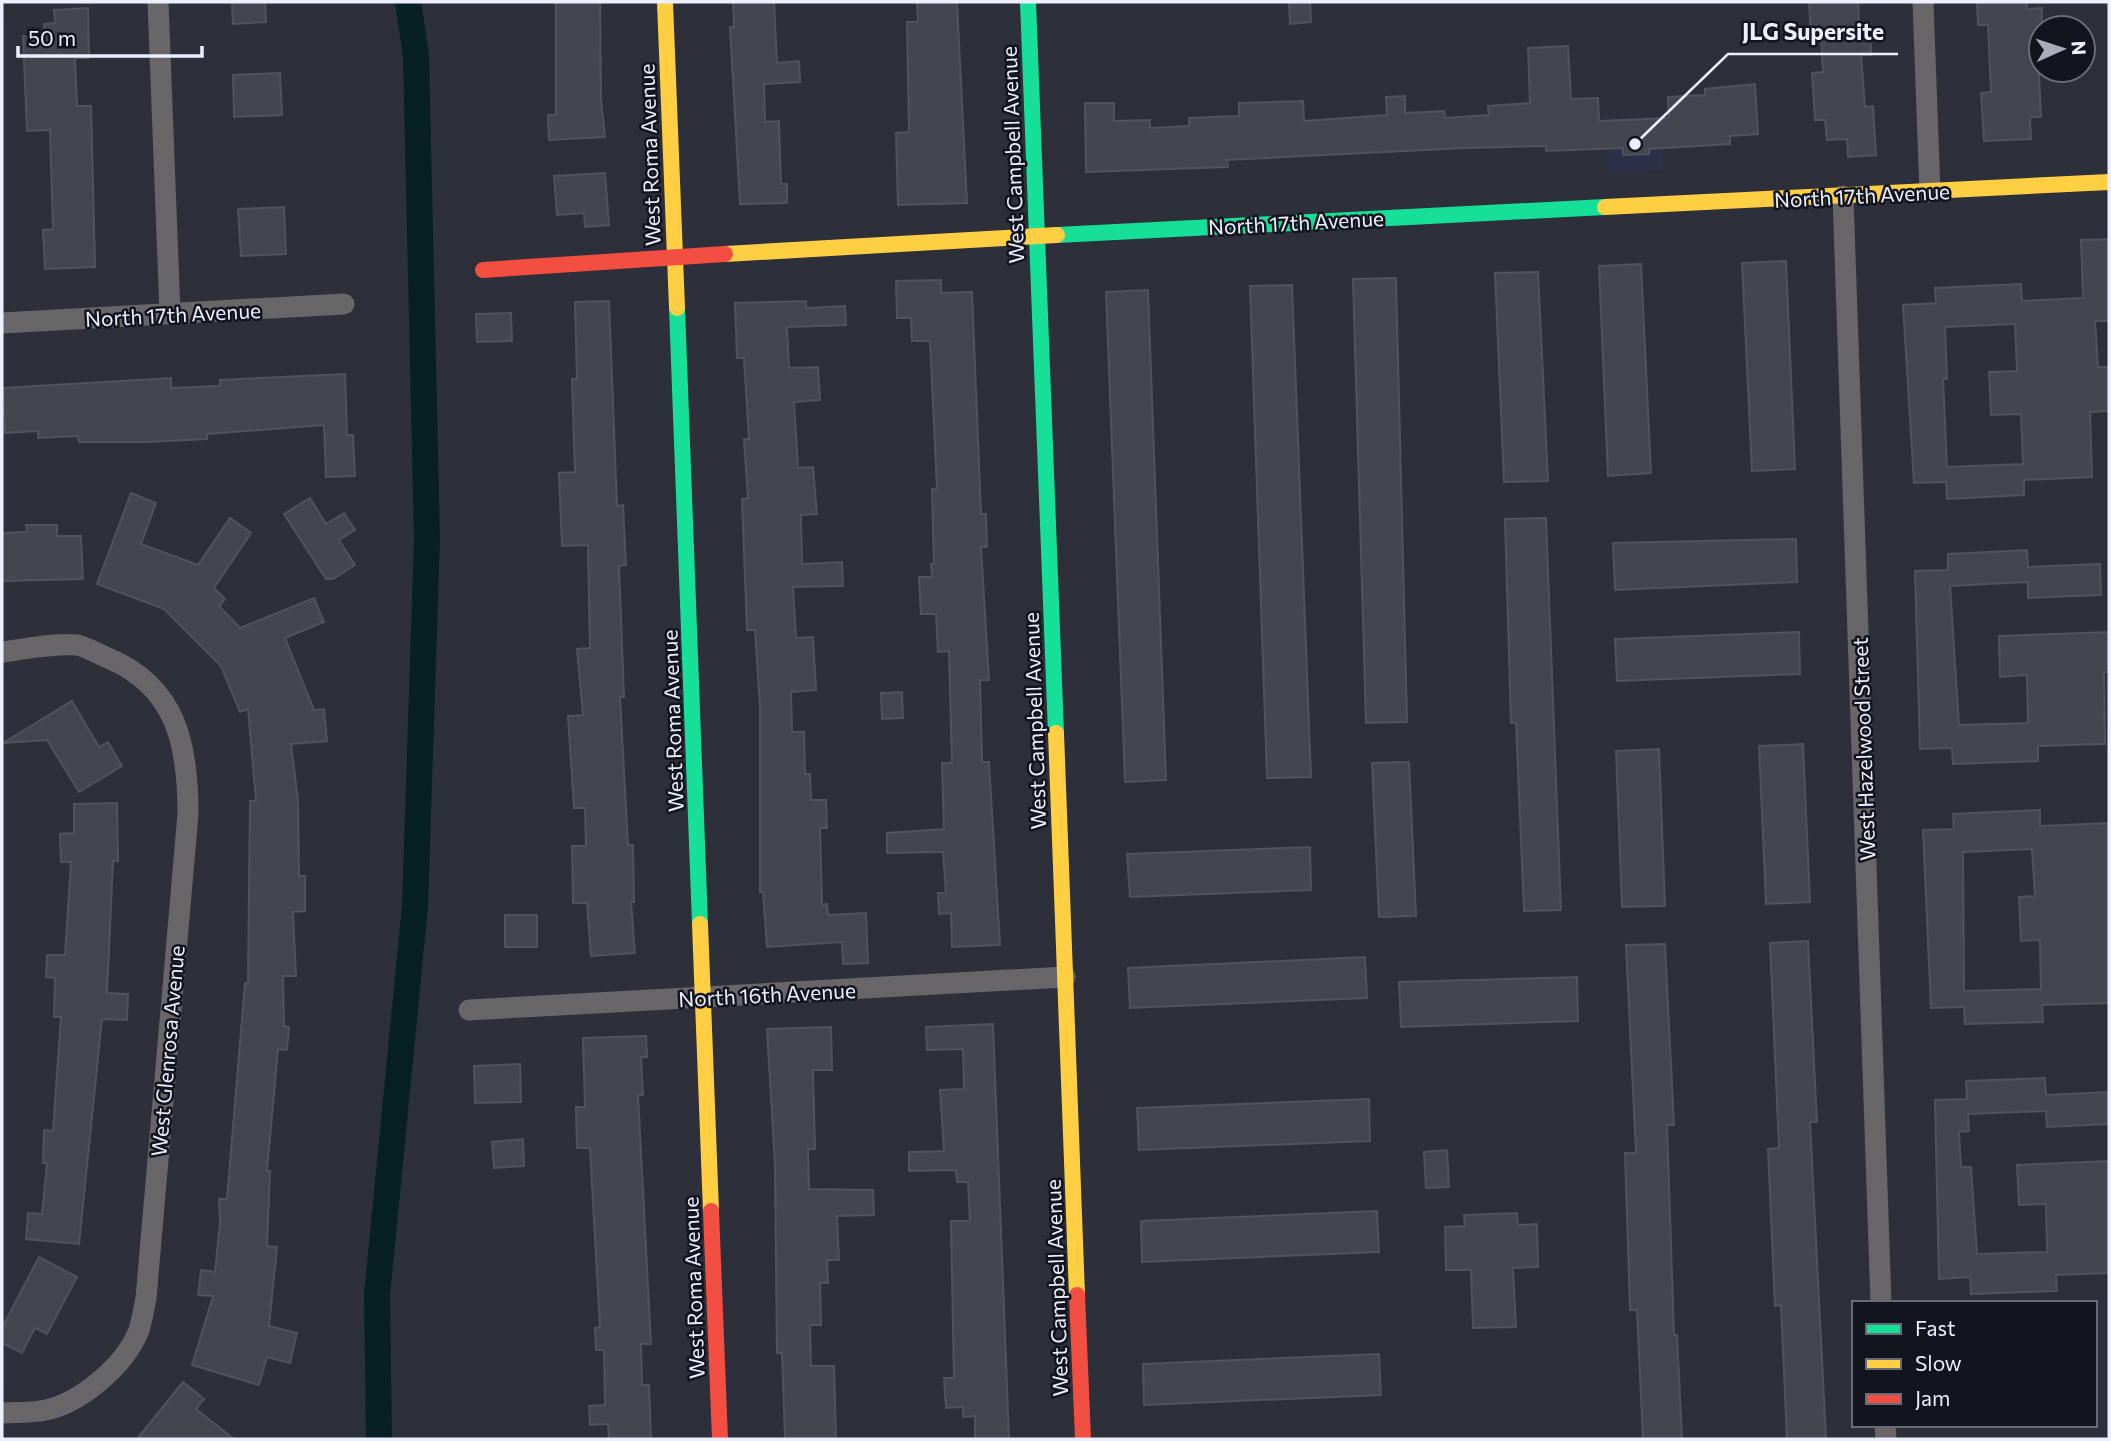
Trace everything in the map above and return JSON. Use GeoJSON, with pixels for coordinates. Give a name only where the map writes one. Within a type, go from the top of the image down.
{"type":"FeatureCollection","features":[{"type":"Feature","properties":{"kind":"street"},"geometry":{"type":"LineString","coordinates":[[158,2],[170,313]]}},
{"type":"Feature","properties":{"kind":"street","name":"West Roma Avenue"},"geometry":{"type":"LineString","coordinates":[[665,2],[720,1439]]}},
{"type":"Feature","properties":{"kind":"street","name":"West Campbell Avenue"},"geometry":{"type":"LineString","coordinates":[[1028,2],[1083,1439]]}},
{"type":"Feature","properties":{"kind":"street"},"geometry":{"type":"LineString","coordinates":[[1923,2],[1930,192]]}},
{"type":"Feature","properties":{"kind":"street","name":"North 17th Avenue"},"geometry":{"type":"LineString","coordinates":[[484,270],[1036,236],[2109,182]]}},
{"type":"Feature","properties":{"kind":"street","name":"West Hazelwood Street"},"geometry":{"type":"LineString","coordinates":[[1843,195],[1881,1301]]}},
{"type":"Feature","properties":{"kind":"street","name":"North 17th Avenue"},"geometry":{"type":"LineString","coordinates":[[2,323],[344,304]]}},
{"type":"Feature","properties":{"kind":"street","name":"West Glenrosa Avenue"},"geometry":{"type":"LineString","coordinates":[[2,652],[79,645],[129,667],[155,687],[169,712],[184,751],[188,777],[188,814],[146,1298],[138,1332],[122,1356],[102,1378],[61,1404],[42,1411],[2,1413]]}},
{"type":"Feature","properties":{"kind":"street","name":"North 16th Avenue"},"geometry":{"type":"LineString","coordinates":[[469,1010],[1065,977]]}},
{"type":"Feature","properties":{"kind":"shaded area"},"geometry":{"type":"Polygon","coordinates":[[[1661,116],[1663,170],[1608,172],[1606,118],[1661,116]]]}},
{"type":"Feature","properties":{"kind":"building"},"geometry":{"type":"Polygon","coordinates":[[[232,2],[265,2],[266,22],[233,24],[232,2]]]}},
{"type":"Feature","properties":{"kind":"building"},"geometry":{"type":"Polygon","coordinates":[[[556,2],[600,2],[601,99],[605,137],[549,140],[548,115],[556,115],[556,2]]]}},
{"type":"Feature","properties":{"kind":"building"},"geometry":{"type":"Polygon","coordinates":[[[733,2],[774,2],[777,63],[799,61],[800,82],[764,84],[765,122],[779,121],[781,184],[787,184],[787,203],[740,204],[730,27],[734,27],[733,2]]]}},
{"type":"Feature","properties":{"kind":"building"},"geometry":{"type":"Polygon","coordinates":[[[917,2],[957,2],[967,203],[898,205],[896,133],[909,132],[907,22],[918,22],[917,2]]]}},
{"type":"Feature","properties":{"kind":"building"},"geometry":{"type":"Polygon","coordinates":[[[1289,2],[1310,2],[1311,22],[1290,24],[1289,2]]]}},
{"type":"Feature","properties":{"kind":"building"},"geometry":{"type":"Polygon","coordinates":[[[1809,2],[1858,2],[1859,24],[1870,23],[1871,55],[1861,55],[1865,107],[1873,106],[1876,155],[1848,157],[1847,139],[1827,140],[1825,120],[1815,120],[1812,73],[1823,72],[1821,35],[1811,36],[1809,2]]]}},
{"type":"Feature","properties":{"kind":"building"},"geometry":{"type":"Polygon","coordinates":[[[1977,2],[2027,2],[2027,9],[2042,8],[2042,14],[2027,14],[2027,84],[2039,84],[2041,117],[2030,117],[2031,139],[1984,141],[1981,93],[1991,92],[1988,25],[1978,25],[1977,2]]]}},
{"type":"Feature","properties":{"kind":"building"},"geometry":{"type":"Polygon","coordinates":[[[88,8],[89,58],[75,58],[77,106],[91,106],[95,267],[45,269],[43,230],[53,229],[50,130],[27,131],[23,36],[45,36],[44,24],[55,23],[54,10],[88,8]]]}},
{"type":"Feature","properties":{"kind":"building"},"geometry":{"type":"Polygon","coordinates":[[[1568,46],[1571,99],[1598,98],[1599,121],[1669,118],[1668,97],[1705,95],[1705,89],[1755,84],[1758,134],[1730,136],[1730,144],[1649,149],[1649,154],[1623,155],[1623,148],[1546,151],[1546,146],[1465,148],[1227,160],[1228,167],[1086,172],[1085,103],[1114,103],[1114,121],[1150,120],[1150,128],[1189,126],[1189,118],[1239,116],[1239,103],[1303,101],[1304,121],[1387,115],[1386,97],[1405,96],[1405,113],[1444,111],[1445,118],[1489,115],[1488,106],[1530,103],[1528,48],[1568,46]]]}},
{"type":"Feature","properties":{"kind":"building"},"geometry":{"type":"Polygon","coordinates":[[[280,73],[282,115],[234,117],[233,75],[280,73]]]}},
{"type":"Feature","properties":{"kind":"building"},"geometry":{"type":"Polygon","coordinates":[[[605,173],[609,225],[585,227],[584,213],[557,215],[554,176],[605,173]]]}},
{"type":"Feature","properties":{"kind":"building"},"geometry":{"type":"Polygon","coordinates":[[[284,207],[286,254],[241,256],[238,209],[284,207]]]}},
{"type":"Feature","properties":{"kind":"building"},"geometry":{"type":"Polygon","coordinates":[[[2109,239],[2109,321],[2095,321],[2098,367],[2109,367],[2109,411],[2090,412],[2092,477],[2024,480],[2024,495],[1947,499],[1946,482],[1914,483],[1903,305],[1936,303],[1935,288],[2021,284],[2022,301],[2083,298],[2081,240],[2109,239]],[[2015,324],[1945,327],[1947,379],[1943,379],[1947,467],[2023,464],[2021,414],[1991,415],[1989,372],[2017,371],[2015,324]]]}},
{"type":"Feature","properties":{"kind":"building"},"geometry":{"type":"Polygon","coordinates":[[[1786,261],[1795,469],[1752,471],[1742,263],[1786,261]]]}},
{"type":"Feature","properties":{"kind":"building"},"geometry":{"type":"Polygon","coordinates":[[[1641,264],[1651,473],[1608,476],[1599,266],[1641,264]]]}},
{"type":"Feature","properties":{"kind":"building"},"geometry":{"type":"Polygon","coordinates":[[[1538,272],[1548,481],[1504,482],[1495,273],[1538,272]]]}},
{"type":"Feature","properties":{"kind":"building"},"geometry":{"type":"Polygon","coordinates":[[[1396,278],[1407,722],[1366,723],[1353,279],[1396,278]]]}},
{"type":"Feature","properties":{"kind":"building"},"geometry":{"type":"Polygon","coordinates":[[[941,280],[941,293],[972,292],[981,514],[986,514],[987,547],[981,547],[989,680],[980,680],[982,762],[989,762],[1000,945],[952,947],[951,913],[939,914],[938,893],[946,893],[943,852],[887,853],[887,833],[944,829],[942,763],[952,763],[949,651],[938,652],[936,614],[921,614],[919,577],[932,577],[931,564],[934,564],[932,489],[937,489],[930,341],[912,341],[911,318],[897,318],[896,281],[941,280]]]}},
{"type":"Feature","properties":{"kind":"building"},"geometry":{"type":"Polygon","coordinates":[[[1292,285],[1311,777],[1267,778],[1250,286],[1292,285]]]}},
{"type":"Feature","properties":{"kind":"building"},"geometry":{"type":"Polygon","coordinates":[[[1148,290],[1166,780],[1125,782],[1106,292],[1148,290]]]}},
{"type":"Feature","properties":{"kind":"building"},"geometry":{"type":"Polygon","coordinates":[[[609,301],[617,506],[623,505],[626,565],[619,566],[624,697],[620,697],[628,845],[633,845],[634,902],[631,902],[635,953],[591,956],[587,903],[573,903],[572,846],[586,846],[585,808],[574,808],[568,716],[583,715],[577,649],[590,648],[588,545],[562,546],[559,473],[575,472],[572,379],[577,379],[575,302],[609,301]]]}},
{"type":"Feature","properties":{"kind":"building"},"geometry":{"type":"Polygon","coordinates":[[[806,301],[806,308],[845,306],[846,325],[787,327],[789,368],[818,367],[820,400],[794,402],[798,468],[813,467],[817,514],[801,515],[802,564],[842,562],[843,586],[793,587],[796,638],[813,637],[816,690],[791,692],[792,732],[804,732],[805,774],[810,774],[811,800],[826,800],[827,828],[820,828],[822,905],[827,904],[828,915],[866,913],[868,963],[843,964],[842,942],[767,947],[763,892],[760,892],[760,707],[755,630],[747,630],[742,499],[748,498],[744,439],[749,439],[744,358],[737,358],[735,303],[806,301]]]}},
{"type":"Feature","properties":{"kind":"building"},"geometry":{"type":"Polygon","coordinates":[[[511,313],[512,341],[477,342],[476,314],[511,313]]]}},
{"type":"Feature","properties":{"kind":"building"},"geometry":{"type":"Polygon","coordinates":[[[345,374],[347,435],[353,435],[355,476],[326,477],[324,425],[207,434],[207,439],[148,442],[79,442],[78,436],[38,438],[38,431],[5,433],[3,388],[171,378],[171,388],[220,386],[220,380],[345,374]]]}},
{"type":"Feature","properties":{"kind":"building"},"geometry":{"type":"Polygon","coordinates":[[[131,493],[156,503],[141,544],[198,565],[230,518],[251,533],[214,588],[225,599],[219,606],[240,628],[314,598],[324,622],[285,638],[314,710],[324,709],[327,741],[291,744],[298,800],[299,876],[305,876],[305,911],[293,912],[296,976],[283,976],[284,1026],[289,1027],[287,1050],[278,1049],[267,1171],[270,1171],[267,1246],[277,1247],[269,1326],[297,1333],[290,1363],[267,1357],[259,1385],[192,1365],[213,1296],[198,1295],[201,1270],[215,1272],[220,1222],[219,1199],[227,1199],[245,983],[248,983],[250,801],[256,801],[248,709],[240,712],[221,666],[164,609],[97,584],[131,493]]]}},
{"type":"Feature","properties":{"kind":"building"},"geometry":{"type":"Polygon","coordinates":[[[310,498],[326,524],[344,513],[355,530],[339,540],[355,565],[333,579],[326,579],[284,514],[310,498]]]}},
{"type":"Feature","properties":{"kind":"building"},"geometry":{"type":"Polygon","coordinates":[[[1546,518],[1561,910],[1524,911],[1516,723],[1511,723],[1505,519],[1546,518]]]}},
{"type":"Feature","properties":{"kind":"building"},"geometry":{"type":"Polygon","coordinates":[[[26,525],[57,525],[57,536],[81,536],[83,579],[2,581],[2,533],[27,532],[26,525]]]}},
{"type":"Feature","properties":{"kind":"building"},"geometry":{"type":"Polygon","coordinates":[[[1796,539],[1797,582],[1615,590],[1613,543],[1796,539]]]}},
{"type":"Feature","properties":{"kind":"building"},"geometry":{"type":"Polygon","coordinates":[[[2027,550],[2028,567],[2100,564],[2101,595],[2028,598],[2028,582],[1950,586],[1959,725],[2028,723],[2027,675],[2000,677],[1999,636],[2109,632],[2109,672],[2104,672],[2105,744],[2038,746],[2038,761],[1953,764],[1952,748],[1920,749],[1915,571],[1948,570],[1948,554],[2027,550]]]}},
{"type":"Feature","properties":{"kind":"building"},"geometry":{"type":"Polygon","coordinates":[[[1799,632],[1800,674],[1617,681],[1615,639],[1799,632]]]}},
{"type":"Feature","properties":{"kind":"building"},"geometry":{"type":"Polygon","coordinates":[[[902,692],[903,718],[882,719],[881,693],[902,692]]]}},
{"type":"Feature","properties":{"kind":"building"},"geometry":{"type":"Polygon","coordinates":[[[72,701],[99,747],[108,742],[122,766],[79,792],[47,740],[3,743],[72,701]]]}},
{"type":"Feature","properties":{"kind":"building"},"geometry":{"type":"Polygon","coordinates":[[[1803,744],[1810,902],[1766,904],[1759,746],[1803,744]]]}},
{"type":"Feature","properties":{"kind":"building"},"geometry":{"type":"Polygon","coordinates":[[[1659,749],[1665,906],[1622,907],[1616,751],[1659,749]]]}},
{"type":"Feature","properties":{"kind":"building"},"geometry":{"type":"Polygon","coordinates":[[[1409,762],[1416,916],[1379,917],[1372,763],[1409,762]]]}},
{"type":"Feature","properties":{"kind":"building"},"geometry":{"type":"Polygon","coordinates":[[[117,803],[118,861],[113,861],[107,993],[128,994],[127,1020],[102,1019],[79,1244],[26,1239],[28,1213],[42,1214],[47,1163],[43,1163],[44,1130],[53,1131],[61,1017],[54,1017],[55,978],[46,977],[47,955],[65,955],[71,862],[61,862],[60,834],[74,833],[74,804],[117,803]]]}},
{"type":"Feature","properties":{"kind":"building"},"geometry":{"type":"Polygon","coordinates":[[[2040,810],[2040,826],[2109,823],[2109,1003],[2042,1005],[2043,1022],[1965,1024],[1964,1007],[1931,1008],[1923,830],[1954,829],[1953,814],[2040,810]],[[2032,849],[1963,852],[1964,991],[2041,989],[2040,940],[2021,941],[2019,897],[2035,896],[2032,849]]]}},
{"type":"Feature","properties":{"kind":"building"},"geometry":{"type":"Polygon","coordinates":[[[1310,847],[1311,890],[1130,897],[1127,854],[1310,847]]]}},
{"type":"Feature","properties":{"kind":"building"},"geometry":{"type":"Polygon","coordinates":[[[505,915],[537,915],[537,947],[505,947],[505,915]]]}},
{"type":"Feature","properties":{"kind":"building"},"geometry":{"type":"Polygon","coordinates":[[[1808,941],[1817,1122],[1810,1122],[1826,1439],[1787,1439],[1781,1305],[1775,1306],[1768,1149],[1779,1148],[1770,943],[1808,941]]]}},
{"type":"Feature","properties":{"kind":"building"},"geometry":{"type":"Polygon","coordinates":[[[1665,944],[1674,1125],[1667,1125],[1674,1335],[1677,1335],[1682,1439],[1643,1439],[1637,1310],[1630,1310],[1625,1153],[1636,1153],[1626,945],[1665,944]]]}},
{"type":"Feature","properties":{"kind":"building"},"geometry":{"type":"Polygon","coordinates":[[[1365,957],[1367,998],[1130,1008],[1128,968],[1365,957]]]}},
{"type":"Feature","properties":{"kind":"building"},"geometry":{"type":"Polygon","coordinates":[[[1577,977],[1578,1021],[1401,1027],[1399,982],[1577,977]]]}},
{"type":"Feature","properties":{"kind":"building"},"geometry":{"type":"Polygon","coordinates":[[[993,1024],[1009,1439],[975,1439],[975,1416],[963,1417],[963,1407],[946,1408],[944,1378],[954,1378],[951,1221],[970,1221],[968,1182],[957,1182],[956,1170],[909,1171],[909,1152],[944,1151],[940,1090],[964,1089],[963,1049],[927,1050],[926,1027],[993,1024]]]}},
{"type":"Feature","properties":{"kind":"building"},"geometry":{"type":"Polygon","coordinates":[[[831,1027],[832,1070],[813,1070],[815,1149],[808,1149],[809,1189],[873,1190],[874,1215],[837,1216],[839,1260],[827,1260],[828,1283],[820,1283],[821,1325],[810,1325],[811,1366],[834,1366],[836,1439],[785,1439],[782,1353],[777,1353],[775,1165],[767,1029],[831,1027]]]}},
{"type":"Feature","properties":{"kind":"building"},"geometry":{"type":"Polygon","coordinates":[[[646,1036],[647,1057],[641,1057],[643,1095],[638,1095],[651,1344],[641,1344],[642,1385],[649,1385],[651,1439],[609,1439],[608,1424],[590,1425],[589,1406],[605,1405],[604,1350],[596,1350],[595,1328],[600,1327],[590,1148],[577,1148],[576,1107],[585,1107],[583,1038],[646,1036]]]}},
{"type":"Feature","properties":{"kind":"building"},"geometry":{"type":"Polygon","coordinates":[[[520,1064],[521,1102],[475,1103],[474,1066],[520,1064]]]}},
{"type":"Feature","properties":{"kind":"building"},"geometry":{"type":"Polygon","coordinates":[[[2045,1078],[2046,1095],[2109,1092],[2109,1124],[2047,1127],[2046,1111],[1968,1114],[1969,1131],[1959,1132],[1961,1167],[1971,1167],[1977,1254],[2047,1252],[2046,1204],[2019,1205],[2017,1165],[2109,1161],[2109,1273],[2056,1275],[2057,1291],[1971,1294],[1970,1277],[1939,1279],[1935,1100],[1967,1099],[1966,1081],[2045,1078]]]}},
{"type":"Feature","properties":{"kind":"building"},"geometry":{"type":"Polygon","coordinates":[[[1369,1099],[1370,1141],[1139,1150],[1137,1108],[1369,1099]]]}},
{"type":"Feature","properties":{"kind":"building"},"geometry":{"type":"Polygon","coordinates":[[[523,1139],[524,1166],[494,1168],[492,1142],[523,1139]]]}},
{"type":"Feature","properties":{"kind":"building"},"geometry":{"type":"Polygon","coordinates":[[[1447,1150],[1449,1187],[1426,1188],[1424,1152],[1447,1150]]]}},
{"type":"Feature","properties":{"kind":"building"},"geometry":{"type":"Polygon","coordinates":[[[1377,1211],[1379,1252],[1142,1262],[1141,1221],[1377,1211]]]}},
{"type":"Feature","properties":{"kind":"building"},"geometry":{"type":"Polygon","coordinates":[[[1517,1213],[1518,1225],[1537,1224],[1538,1267],[1513,1268],[1516,1327],[1473,1328],[1471,1270],[1446,1270],[1445,1227],[1465,1226],[1464,1215],[1517,1213]]]}},
{"type":"Feature","properties":{"kind":"building"},"geometry":{"type":"Polygon","coordinates":[[[39,1257],[77,1277],[47,1334],[35,1328],[22,1353],[2,1343],[2,1328],[39,1257]]]}},
{"type":"Feature","properties":{"kind":"building"},"geometry":{"type":"Polygon","coordinates":[[[1379,1354],[1381,1395],[1144,1405],[1143,1364],[1379,1354]]]}},
{"type":"Feature","properties":{"kind":"building"},"geometry":{"type":"Polygon","coordinates":[[[183,1382],[204,1399],[196,1409],[234,1439],[137,1439],[183,1382]]]}},
{"type":"Feature","properties":{"kind":"waterway"},"geometry":{"type":"LineString","coordinates":[[379,1439],[377,1295],[415,906],[427,539],[416,56],[408,2]]}},
{"type":"Feature","properties":{"kind":"traffic: fast"},"geometry":{"type":"LineString","coordinates":[[1028,2],[1056,733]]}},
{"type":"Feature","properties":{"kind":"traffic: fast"},"geometry":{"type":"LineString","coordinates":[[1057,235],[1605,207]]}},
{"type":"Feature","properties":{"kind":"traffic: fast"},"geometry":{"type":"LineString","coordinates":[[677,308],[700,924]]}},
{"type":"Feature","properties":{"kind":"traffic: slow"},"geometry":{"type":"LineString","coordinates":[[665,2],[677,308]]}},
{"type":"Feature","properties":{"kind":"traffic: slow"},"geometry":{"type":"LineString","coordinates":[[1605,207],[2109,182]]}},
{"type":"Feature","properties":{"kind":"traffic: slow"},"geometry":{"type":"LineString","coordinates":[[725,254],[1057,235]]}},
{"type":"Feature","properties":{"kind":"traffic: slow"},"geometry":{"type":"LineString","coordinates":[[1056,733],[1077,1295]]}},
{"type":"Feature","properties":{"kind":"traffic: slow"},"geometry":{"type":"LineString","coordinates":[[700,924],[711,1211]]}},
{"type":"Feature","properties":{"kind":"traffic: jam"},"geometry":{"type":"LineString","coordinates":[[483,270],[725,254]]}},
{"type":"Feature","properties":{"kind":"traffic: jam"},"geometry":{"type":"LineString","coordinates":[[711,1211],[720,1439]]}},
{"type":"Feature","properties":{"kind":"traffic: jam"},"geometry":{"type":"LineString","coordinates":[[1077,1295],[1083,1439]]}},
{"type":"Feature","properties":{"kind":"place","name":"JLG Supersite"},"geometry":{"type":"Point","coordinates":[1635,144]}}]}
